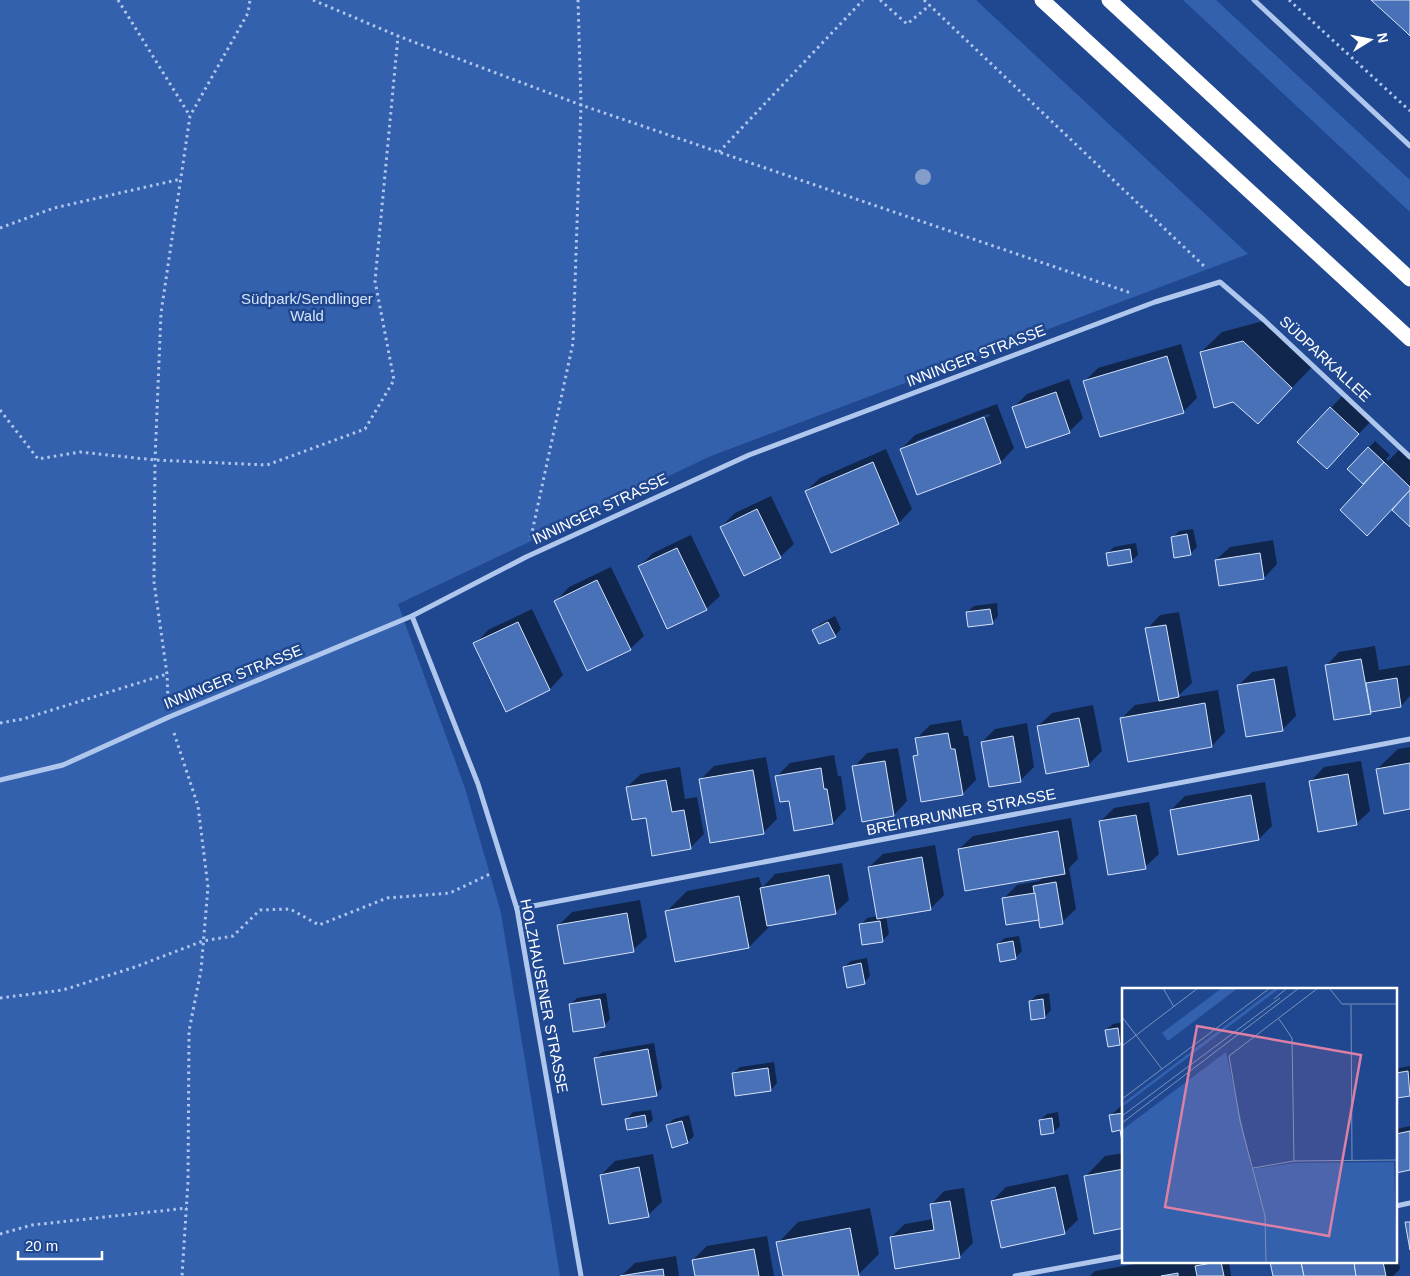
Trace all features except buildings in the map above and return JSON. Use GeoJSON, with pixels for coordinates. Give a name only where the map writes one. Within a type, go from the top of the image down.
{"type":"FeatureCollection","features":[{"type":"Feature","properties":{"kind":"highway"},"geometry":{"type":"LineString","coordinates":[[1042,0],[1410,339]]}},
{"type":"Feature","properties":{"kind":"highway"},"geometry":{"type":"LineString","coordinates":[[1109,0],[1410,279]]}},
{"type":"Feature","properties":{"kind":"street"},"geometry":{"type":"LineString","coordinates":[[1254,0],[1410,146]]}},
{"type":"Feature","properties":{"kind":"street","name":"INNINGER STRASSE"},"geometry":{"type":"LineString","coordinates":[[0,780],[62,765],[168,716],[412,616],[526,557],[749,455],[1155,302],[1220,282]]}},
{"type":"Feature","properties":{"kind":"street","name":"SÜDPARKALLEE"},"geometry":{"type":"LineString","coordinates":[[1220,282],[1264,320],[1410,457]]}},
{"type":"Feature","properties":{"kind":"street","name":"HOLZHAUSENER STRASSE"},"geometry":{"type":"LineString","coordinates":[[412,616],[478,784],[517,909],[581,1276]]}},
{"type":"Feature","properties":{"kind":"street","name":"BREITBRUNNER STRASSE"},"geometry":{"type":"LineString","coordinates":[[517,909],[1410,739]]}},
{"type":"Feature","properties":{"kind":"street"},"geometry":{"type":"LineString","coordinates":[[1015,1276],[1122,1256]]}},
{"type":"Feature","properties":{"kind":"path"},"geometry":{"type":"LineString","coordinates":[[118,0],[190,116]]}},
{"type":"Feature","properties":{"kind":"path"},"geometry":{"type":"LineString","coordinates":[[182,1276],[187,1208],[189,1031],[201,970],[208,887],[198,806],[168,716],[167,674],[154,582],[155,460],[161,313],[190,116],[248,13],[250,0]]}},
{"type":"Feature","properties":{"kind":"path"},"geometry":{"type":"LineString","coordinates":[[312,0],[398,36],[581,105],[1155,302]]}},
{"type":"Feature","properties":{"kind":"path"},"geometry":{"type":"LineString","coordinates":[[526,557],[573,343],[581,105],[578,0]]}},
{"type":"Feature","properties":{"kind":"path"},"geometry":{"type":"LineString","coordinates":[[719,152],[863,0]]}},
{"type":"Feature","properties":{"kind":"path"},"geometry":{"type":"LineString","coordinates":[[880,0],[907,24],[930,6]]}},
{"type":"Feature","properties":{"kind":"path"},"geometry":{"type":"LineString","coordinates":[[924,0],[1220,282]]}},
{"type":"Feature","properties":{"kind":"path"},"geometry":{"type":"LineString","coordinates":[[1290,0],[1410,111]]}},
{"type":"Feature","properties":{"kind":"path"},"geometry":{"type":"LineString","coordinates":[[0,410],[38,459],[80,452],[155,460],[267,465],[366,429],[394,380],[375,281],[398,36]]}},
{"type":"Feature","properties":{"kind":"path"},"geometry":{"type":"LineString","coordinates":[[0,228],[54,208],[181,179]]}},
{"type":"Feature","properties":{"kind":"path"},"geometry":{"type":"LineString","coordinates":[[0,723],[23,719],[167,674]]}},
{"type":"Feature","properties":{"kind":"path"},"geometry":{"type":"LineString","coordinates":[[0,998],[63,990],[135,968],[203,941],[233,936],[260,910],[290,909],[319,925],[387,898],[450,893],[504,867]]}},
{"type":"Feature","properties":{"kind":"path"},"geometry":{"type":"LineString","coordinates":[[0,1234],[32,1225],[187,1208]]}},
{"type":"Feature","properties":{"kind":"green space","name":"Südpark/Sendlinger Wald"},"geometry":{"type":"Polygon","coordinates":[[[0,0],[976,0],[1248,254],[711,456],[398,604],[465,788],[501,913],[560,1276],[0,1276],[0,0]]]}},
{"type":"Feature","properties":{"kind":"green space"},"geometry":{"type":"Polygon","coordinates":[[[1183,0],[1216,0],[1410,180],[1410,212],[1183,0]]]}}]}
